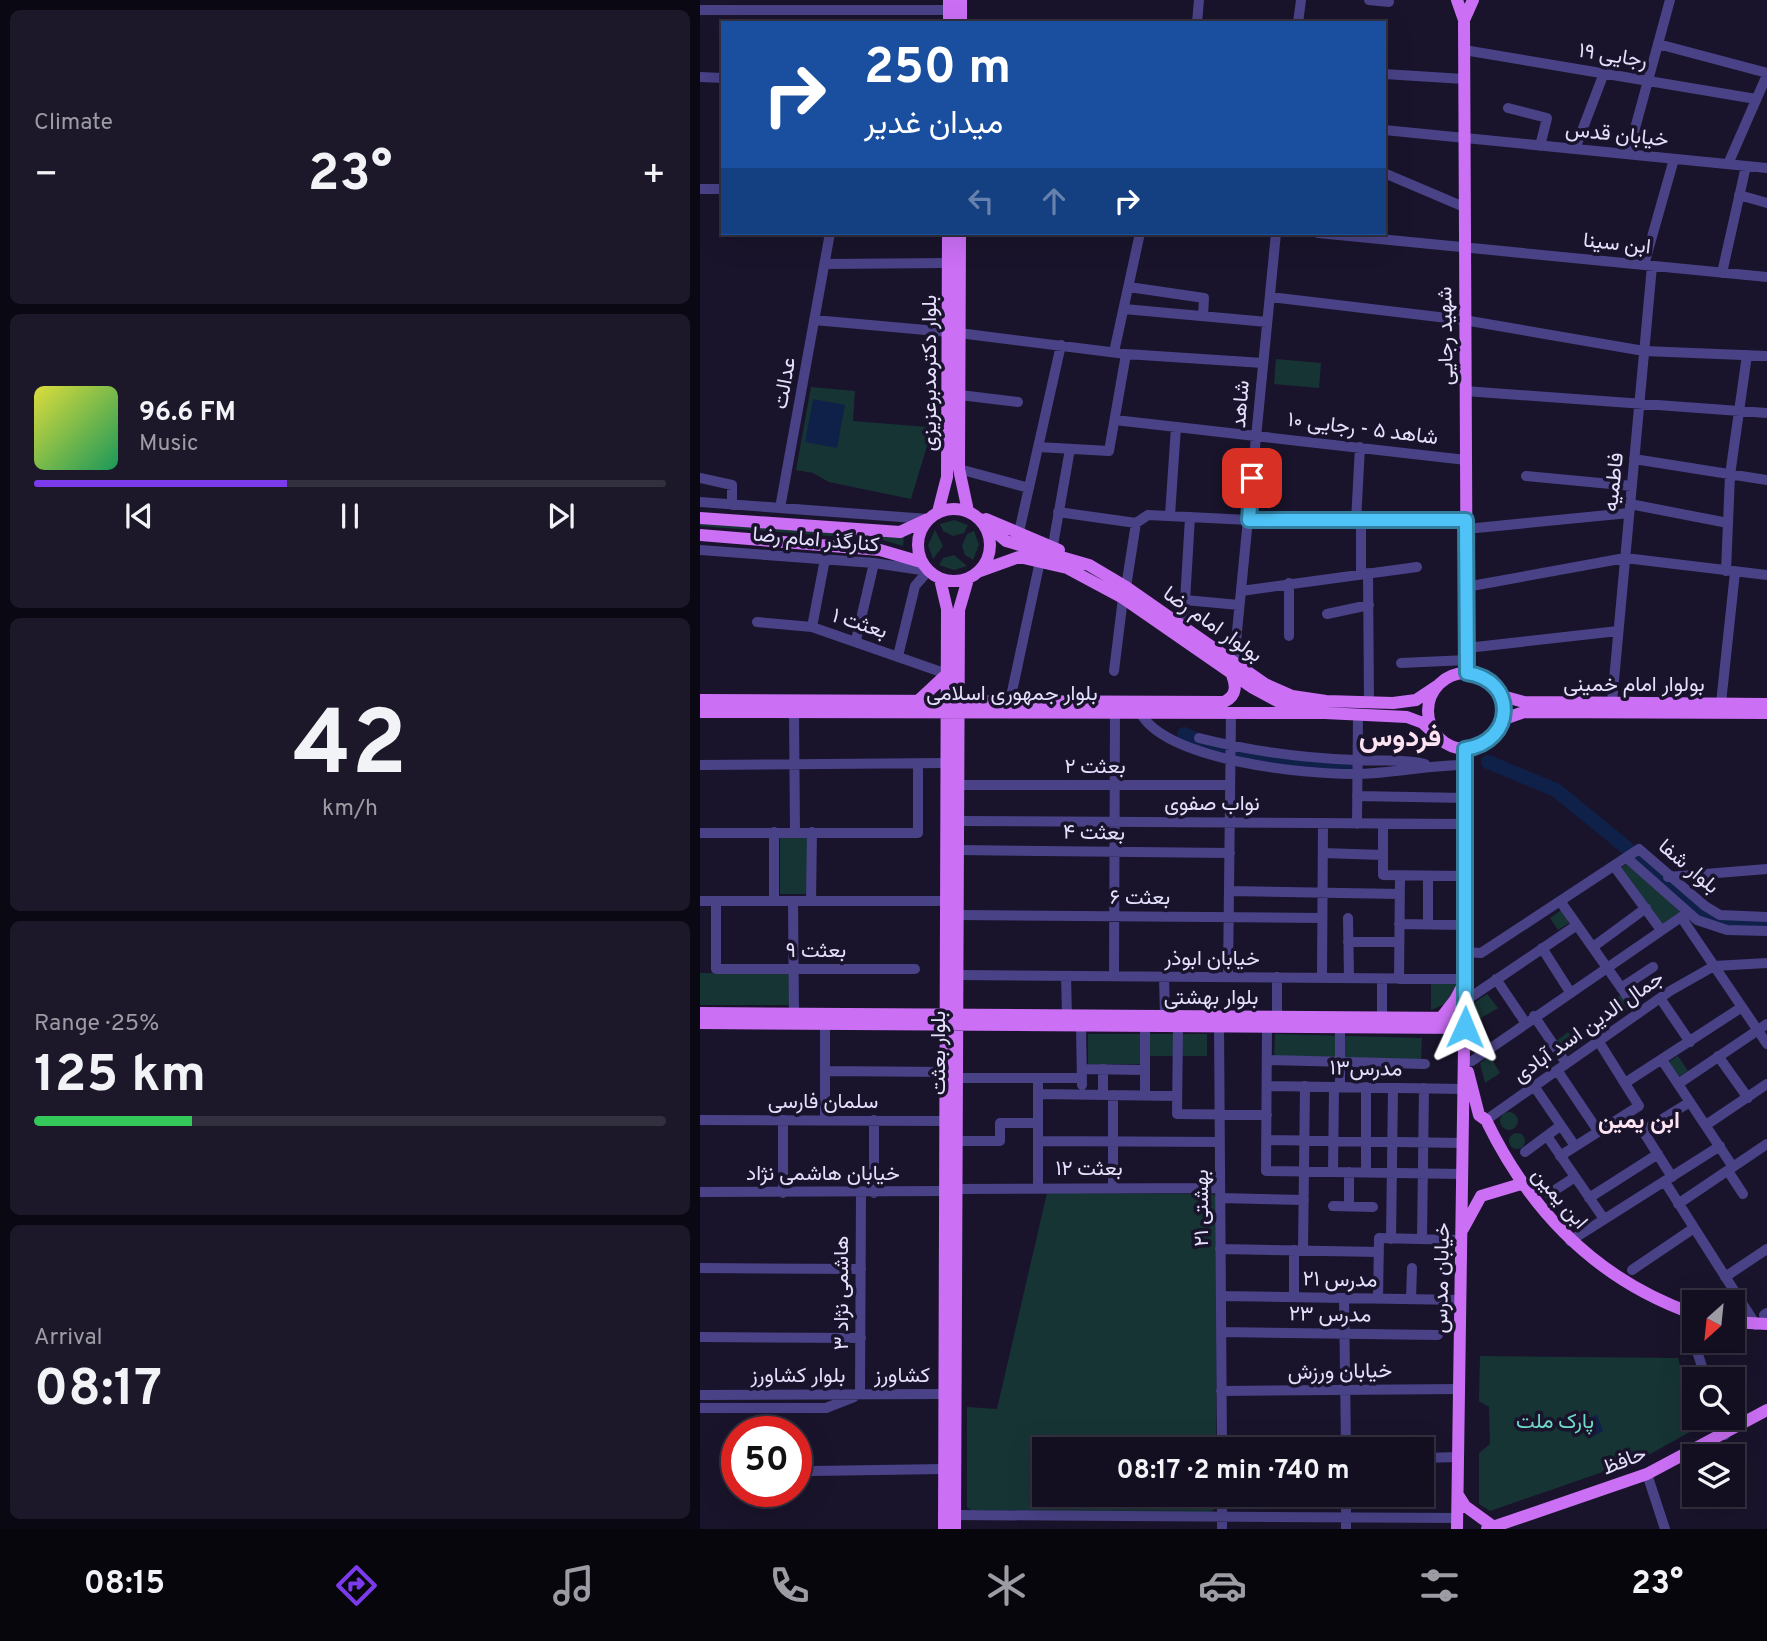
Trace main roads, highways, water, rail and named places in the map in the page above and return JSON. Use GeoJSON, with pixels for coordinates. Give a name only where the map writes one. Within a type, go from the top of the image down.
{"type":"FeatureCollection","features":[{"type":"Feature","properties":{"kind":"main road","name":"شهید رجایی"},"geometry":{"type":"LineString","coordinates":[[1457,0],[1464,20],[1467,660]]}},
{"type":"Feature","properties":{"kind":"main road"},"geometry":{"type":"LineString","coordinates":[[1464,20],[1473,0]]}},
{"type":"Feature","properties":{"kind":"main road","name":"بلوار دکترمدبرعزیزی"},"geometry":{"type":"LineString","coordinates":[[948,235],[960,396],[958,469],[973,514]]}},
{"type":"Feature","properties":{"kind":"main road","name":"بلوار دکترمدبرعزیزی"},"geometry":{"type":"LineString","coordinates":[[933,516],[947,477],[960,235]]}},
{"type":"Feature","properties":{"kind":"main road"},"geometry":{"type":"LineString","coordinates":[[700,518],[900,531],[947,509],[973,514],[1053,545],[1067,557]]}},
{"type":"Feature","properties":{"kind":"main road"},"geometry":{"type":"LineString","coordinates":[[700,535],[880,550],[925,566],[940,579],[949,581],[968,579],[980,571],[990,551],[990,539],[973,514]]}},
{"type":"Feature","properties":{"kind":"main road","name":"بولوار امام رضا"},"geometry":{"type":"LineString","coordinates":[[973,514],[1006,541],[1067,557],[1124,592],[1281,703],[1325,713],[1407,716],[1423,723],[1438,737]]}},
{"type":"Feature","properties":{"kind":"main road"},"geometry":{"type":"LineString","coordinates":[[925,566],[918,539],[933,516]]}},
{"type":"Feature","properties":{"kind":"main road","name":"بولوار امام رضا"},"geometry":{"type":"LineString","coordinates":[[980,571],[1000,561],[1019,557],[1040,561],[1124,592]]}},
{"type":"Feature","properties":{"kind":"main road","name":"بلوار بعثت"},"geometry":{"type":"LineString","coordinates":[[940,579],[947,609],[947,674],[953,707],[959,785],[958,975],[952,1020]]}},
{"type":"Feature","properties":{"kind":"main road","name":"بلوار بعثت"},"geometry":{"type":"LineString","coordinates":[[951,1190],[957,1142],[952,1075],[947,901],[947,763],[959,610],[968,579]]}},
{"type":"Feature","properties":{"kind":"main road"},"geometry":{"type":"LineString","coordinates":[[1467,660],[1502,696],[1504,719],[1490,741],[1465,749],[1455,747],[1438,737],[1428,717],[1428,706],[1437,686],[1456,674],[1467,660]]}},
{"type":"Feature","properties":{"kind":"main road","name":"بولوار امام رضا"},"geometry":{"type":"LineString","coordinates":[[1233,667],[1292,696],[1369,703],[1406,702],[1425,695],[1437,686]]}},
{"type":"Feature","properties":{"kind":"main road","name":"بلوار جمهوری اسلامی"},"geometry":{"type":"LineString","coordinates":[[700,712],[953,707],[1115,713],[1140,707],[1224,702],[1235,692],[1233,667]]}},
{"type":"Feature","properties":{"kind":"main road"},"geometry":{"type":"LineString","coordinates":[[918,701],[947,674]]}},
{"type":"Feature","properties":{"kind":"main road","name":"بولوار امام خمینی"},"geometry":{"type":"LineString","coordinates":[[1502,696],[1524,702],[1767,704]]}},
{"type":"Feature","properties":{"kind":"main road","name":"بلوار جمهوری اسلامی"},"geometry":{"type":"LineString","coordinates":[[700,700],[918,701],[953,707],[1010,701],[1231,713],[1325,713]]}},
{"type":"Feature","properties":{"kind":"main road","name":"بولوار امام خمینی"},"geometry":{"type":"LineString","coordinates":[[1504,719],[1524,712],[1767,713]]}},
{"type":"Feature","properties":{"kind":"main road","name":"خیابان مدرس"},"geometry":{"type":"LineString","coordinates":[[1457,1523],[1465,1023],[1465,749]]}},
{"type":"Feature","properties":{"kind":"main road"},"geometry":{"type":"LineString","coordinates":[[1441,1018],[1455,1000],[1465,979]]}},
{"type":"Feature","properties":{"kind":"main road","name":"بلوار بهشتی"},"geometry":{"type":"LineString","coordinates":[[700,1013],[794,1014],[1082,1026],[1219,1026],[1382,1017],[1427,1022],[1441,1018],[1465,1023]]}},
{"type":"Feature","properties":{"kind":"main road","name":"بلوار بهشتی"},"geometry":{"type":"LineString","coordinates":[[700,1023],[825,1024],[1067,1016],[1165,1016],[1340,1027],[1427,1022],[1465,1023]]}},
{"type":"Feature","properties":{"kind":"main road","name":"خیابان مدرس"},"geometry":{"type":"LineString","coordinates":[[1465,1023],[1486,1120]]}},
{"type":"Feature","properties":{"kind":"main road","name":"ابن یمین"},"geometry":{"type":"LineString","coordinates":[[1464,1049],[1479,1115],[1486,1120],[1521,1184],[1570,1241],[1625,1281],[1682,1310]]}},
{"type":"Feature","properties":{"kind":"main road","name":"بلوار بعثت"},"geometry":{"type":"LineString","coordinates":[[952,1075],[946,1121],[951,1190],[950,1394],[955,1529]]}},
{"type":"Feature","properties":{"kind":"main road"},"geometry":{"type":"LineString","coordinates":[[1462,1179],[1481,1196]]}},
{"type":"Feature","properties":{"kind":"main road"},"geometry":{"type":"LineString","coordinates":[[1461,1240],[1466,1220],[1481,1196],[1521,1184]]}},
{"type":"Feature","properties":{"kind":"main road"},"geometry":{"type":"LineString","coordinates":[[1745,1322],[1764,1321]]}},
{"type":"Feature","properties":{"kind":"main road","name":"بلوار بعثت"},"geometry":{"type":"LineString","coordinates":[[944,1529],[944,1469],[950,1394]]}},
{"type":"Feature","properties":{"kind":"main road","name":"حافظ"},"geometry":{"type":"LineString","coordinates":[[1497,1527],[1647,1474],[1766,1416]]}},
{"type":"Feature","properties":{"kind":"main road"},"geometry":{"type":"LineString","coordinates":[[1457,1494],[1465,1506],[1497,1527]]}},
{"type":"Feature","properties":{"kind":"water"},"geometry":{"type":"Polygon","coordinates":[[[813,399],[845,405],[837,448],[805,442],[813,399]]]}},
{"type":"Feature","properties":{"kind":"water"},"geometry":{"type":"Polygon","coordinates":[[[1597,1415],[1603,1431],[1588,1439],[1588,1418],[1597,1415]]]}},
{"type":"Feature","properties":{"kind":"waterway"},"geometry":{"type":"LineString","coordinates":[[1184,734],[1224,752]]}},
{"type":"Feature","properties":{"kind":"waterway"},"geometry":{"type":"LineString","coordinates":[[1238,754],[1287,763],[1354,769]]}},
{"type":"Feature","properties":{"kind":"waterway"},"geometry":{"type":"LineString","coordinates":[[1488,762],[1556,790],[1627,848]]}},
{"type":"Feature","properties":{"kind":"waterway"},"geometry":{"type":"LineString","coordinates":[[1640,859],[1681,897],[1703,913],[1728,922],[1767,923]]}},
{"type":"Feature","properties":{"kind":"district","name":"فردوس"},"geometry":{"type":"Point","coordinates":[1400,736]}},
{"type":"Feature","properties":{"kind":"district","name":"ابن یمین"},"geometry":{"type":"Point","coordinates":[1639,1120]}},
{"type":"Feature","properties":{"kind":"park label","name":"پارک ملت"},"geometry":{"type":"Point","coordinates":[1555,1421]}}]}
